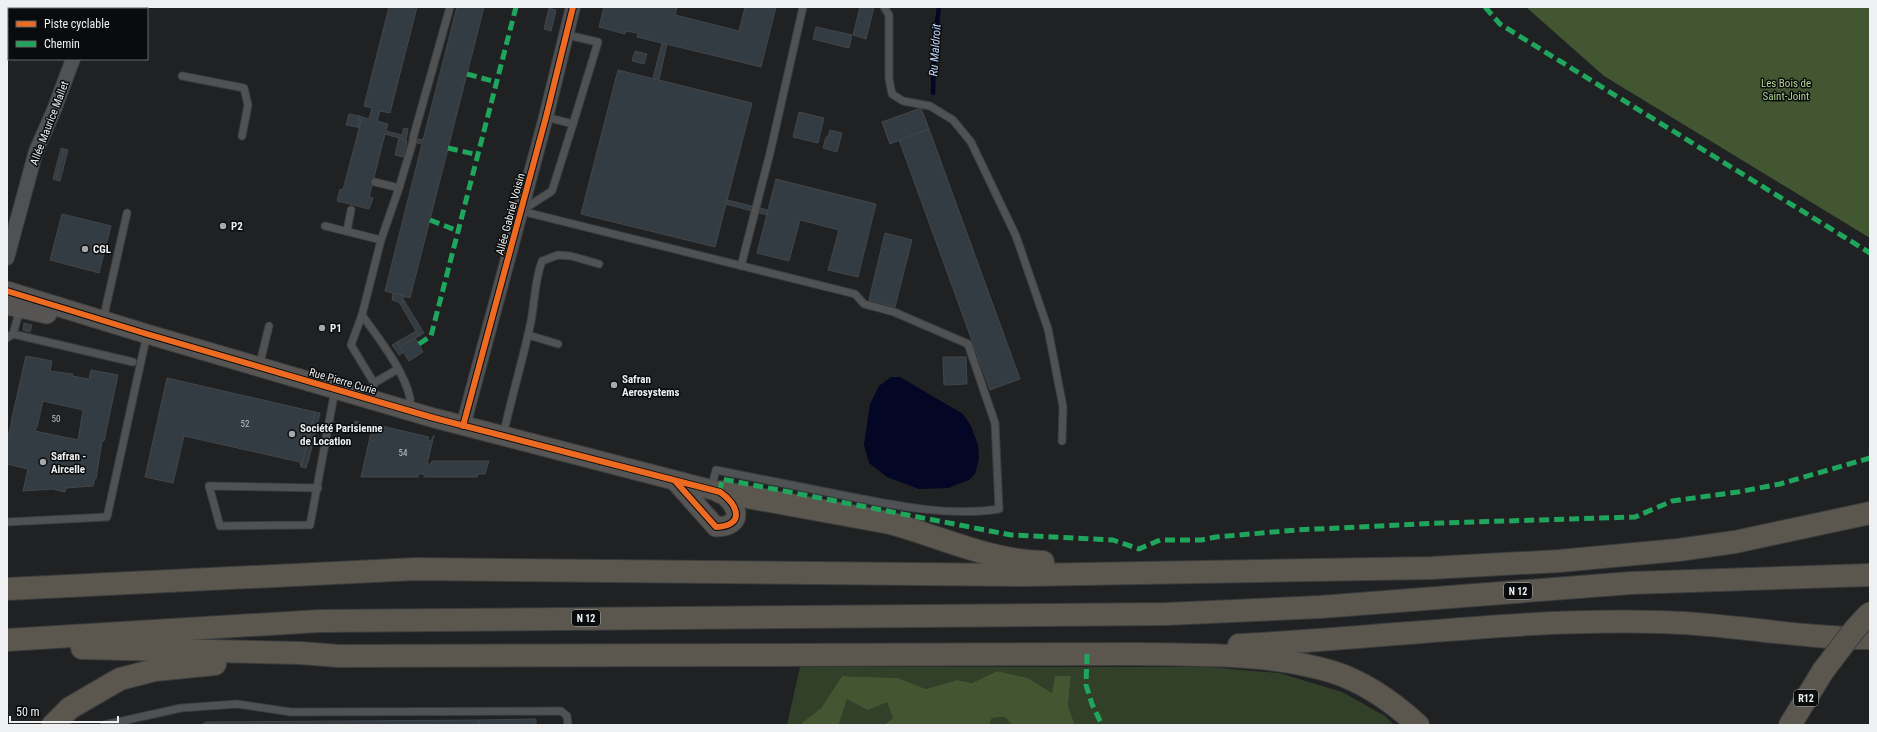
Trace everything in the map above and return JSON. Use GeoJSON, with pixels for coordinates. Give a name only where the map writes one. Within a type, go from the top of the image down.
{"type":"FeatureCollection","features":[{"type":"Feature","properties":{"kind":"highway"},"geometry":{"type":"LineString","coordinates":[[715,491],[890,523],[917,530],[987,554],[1030,562],[1078,563],[1102,574]]}},
{"type":"Feature","properties":{"kind":"highway"},"geometry":{"type":"LineString","coordinates":[[1735,542],[1870,504]]}},
{"type":"Feature","properties":{"kind":"highway"},"geometry":{"type":"LineString","coordinates":[[7,589],[415,569],[1026,575],[1431,568],[1567,561],[1678,550],[1735,542],[1870,513]]}},
{"type":"Feature","properties":{"kind":"highway","name":"N 12"},"geometry":{"type":"LineString","coordinates":[[7,640],[319,621],[1166,614],[1320,607],[1630,583],[1870,575]]}},
{"type":"Feature","properties":{"kind":"highway","name":"R12"},"geometry":{"type":"LineString","coordinates":[[1790,725],[1823,671],[1855,629],[1870,613]]}},
{"type":"Feature","properties":{"kind":"highway"},"geometry":{"type":"LineString","coordinates":[[1139,654],[1172,648],[1246,645],[1500,627],[1584,623],[1658,622],[1782,634],[1870,638]]}},
{"type":"Feature","properties":{"kind":"highway"},"geometry":{"type":"LineString","coordinates":[[7,650],[56,648],[300,653],[339,656],[1139,654],[1256,657],[1295,663],[1334,672],[1367,688],[1404,713],[1418,725]]}},
{"type":"Feature","properties":{"kind":"highway"},"geometry":{"type":"LineString","coordinates":[[53,725],[70,708],[120,679],[154,670],[195,665],[301,661],[339,656]]}},
{"type":"Feature","properties":{"kind":"street","name":"Allée Gabriel Voisin"},"geometry":{"type":"LineString","coordinates":[[463,426],[546,116],[573,7]]}},
{"type":"Feature","properties":{"kind":"street","name":"Allée Maurice Mallet"},"geometry":{"type":"LineString","coordinates":[[7,258],[36,151],[54,110],[73,60]]}},
{"type":"Feature","properties":{"kind":"street","name":"Rue Pierre Curie"},"geometry":{"type":"LineString","coordinates":[[14,300],[103,320],[335,390],[372,391],[408,410],[463,426],[715,491],[730,498],[736,507],[735,516],[731,524],[724,527],[716,527],[676,482]]}},
{"type":"Feature","properties":{"kind":"street","name":"Rue Pierre Curie"},"geometry":{"type":"LineString","coordinates":[[14,300],[147,334]]}},
{"type":"Feature","properties":{"kind":"lane"},"geometry":{"type":"LineString","coordinates":[[398,369],[372,391],[351,345],[362,315],[381,240],[400,188],[450,7]]}},
{"type":"Feature","properties":{"kind":"lane"},"geometry":{"type":"LineString","coordinates":[[741,266],[770,154],[803,7]]}},
{"type":"Feature","properties":{"kind":"lane"},"geometry":{"type":"LineString","coordinates":[[884,7],[889,15],[889,79],[892,94],[904,101],[930,106],[954,120],[971,142],[1016,236],[1048,329],[1063,408],[1062,441]]}},
{"type":"Feature","properties":{"kind":"lane"},"geometry":{"type":"LineString","coordinates":[[521,211],[552,191],[598,42],[567,35]]}},
{"type":"Feature","properties":{"kind":"lane"},"geometry":{"type":"LineString","coordinates":[[182,76],[244,88],[248,105],[242,136]]}},
{"type":"Feature","properties":{"kind":"lane"},"geometry":{"type":"LineString","coordinates":[[546,116],[573,124]]}},
{"type":"Feature","properties":{"kind":"lane"},"geometry":{"type":"LineString","coordinates":[[375,182],[400,188]]}},
{"type":"Feature","properties":{"kind":"lane"},"geometry":{"type":"LineString","coordinates":[[347,231],[351,210]]}},
{"type":"Feature","properties":{"kind":"lane"},"geometry":{"type":"LineString","coordinates":[[521,211],[855,294],[864,304],[894,312],[968,344],[995,423],[999,509],[979,512],[938,510],[893,505],[716,470],[715,491]]}},
{"type":"Feature","properties":{"kind":"lane"},"geometry":{"type":"LineString","coordinates":[[103,320],[127,213]]}},
{"type":"Feature","properties":{"kind":"lane"},"geometry":{"type":"LineString","coordinates":[[324,226],[381,240]]}},
{"type":"Feature","properties":{"kind":"lane"},"geometry":{"type":"LineString","coordinates":[[503,436],[528,335],[536,295],[537,276],[542,261],[558,255],[571,256],[599,264]]}},
{"type":"Feature","properties":{"kind":"lane"},"geometry":{"type":"LineString","coordinates":[[14,300],[10,336],[133,362]]}},
{"type":"Feature","properties":{"kind":"lane"},"geometry":{"type":"LineString","coordinates":[[362,315],[404,379],[411,400],[408,410]]}},
{"type":"Feature","properties":{"kind":"lane"},"geometry":{"type":"LineString","coordinates":[[259,367],[269,326]]}},
{"type":"Feature","properties":{"kind":"lane"},"geometry":{"type":"LineString","coordinates":[[7,522],[107,517],[147,334]]}},
{"type":"Feature","properties":{"kind":"lane"},"geometry":{"type":"LineString","coordinates":[[528,335],[558,344]]}},
{"type":"Feature","properties":{"kind":"lane"},"geometry":{"type":"LineString","coordinates":[[318,488],[209,486],[220,526],[310,525],[318,488],[335,390]]}},
{"type":"Feature","properties":{"kind":"lane"},"geometry":{"type":"LineString","coordinates":[[104,725],[181,708],[237,704],[291,712],[561,711],[567,716],[568,725]]}},
{"type":"Feature","properties":{"kind":"green space","name":"Les Bois de Saint-Joint"},"geometry":{"type":"Polygon","coordinates":[[[1526,7],[1870,7],[1870,238],[1604,76],[1526,7]]]}},
{"type":"Feature","properties":{"kind":"green space"},"geometry":{"type":"Polygon","coordinates":[[[800,667],[1208,667],[1279,673],[1342,692],[1385,716],[1394,725],[1075,725],[1068,706],[1071,676],[1052,693],[1028,678],[997,671],[972,683],[957,680],[926,689],[898,678],[842,676],[821,708],[799,725],[787,725],[800,667]]]}},
{"type":"Feature","properties":{"kind":"green space"},"geometry":{"type":"Polygon","coordinates":[[[997,671],[1028,678],[1052,693],[1055,676],[1071,676],[1068,706],[1075,725],[1012,725],[1005,717],[992,718],[989,725],[884,725],[893,718],[887,702],[868,710],[847,699],[839,724],[840,725],[799,725],[821,708],[842,676],[898,678],[926,689],[957,680],[972,683],[997,671]]]}},
{"type":"Feature","properties":{"kind":"green space"},"geometry":{"type":"Polygon","coordinates":[[[847,699],[887,702],[893,718],[884,725],[840,725],[839,724],[847,699]]]}},
{"type":"Feature","properties":{"kind":"green space"},"geometry":{"type":"Polygon","coordinates":[[[1005,717],[1012,725],[989,725],[992,718],[1005,717]]]}},
{"type":"Feature","properties":{"kind":"water"},"geometry":{"type":"Polygon","coordinates":[[[891,377],[900,377],[963,414],[971,426],[978,445],[979,459],[975,474],[969,480],[948,488],[919,489],[887,477],[869,463],[864,445],[870,404],[879,386],[891,377]]]}},
{"type":"Feature","properties":{"kind":"building"},"geometry":{"type":"Polygon","coordinates":[[[389,7],[417,7],[390,113],[380,111],[377,121],[388,124],[386,131],[402,135],[404,128],[408,129],[406,140],[385,134],[369,197],[373,198],[369,209],[337,201],[340,189],[343,190],[362,117],[369,119],[372,108],[364,106],[389,7]]]}},
{"type":"Feature","properties":{"kind":"building"},"geometry":{"type":"Polygon","coordinates":[[[457,7],[484,7],[410,298],[385,291],[422,144],[414,142],[415,138],[423,140],[457,7]]]}},
{"type":"Feature","properties":{"kind":"building"},"geometry":{"type":"Polygon","coordinates":[[[604,7],[677,7],[675,15],[739,31],[745,7],[776,7],[761,67],[637,37],[638,33],[626,31],[625,34],[599,27],[604,7]]]}},
{"type":"Feature","properties":{"kind":"building"},"geometry":{"type":"Polygon","coordinates":[[[860,7],[874,7],[866,39],[853,35],[860,7]]]}},
{"type":"Feature","properties":{"kind":"building"},"geometry":{"type":"Polygon","coordinates":[[[549,8],[556,10],[551,31],[544,29],[549,8]]]}},
{"type":"Feature","properties":{"kind":"building"},"geometry":{"type":"Polygon","coordinates":[[[816,27],[852,35],[849,48],[813,39],[816,27]]]}},
{"type":"Feature","properties":{"kind":"building"},"geometry":{"type":"Polygon","coordinates":[[[662,43],[667,44],[659,80],[653,78],[662,43]]]}},
{"type":"Feature","properties":{"kind":"building"},"geometry":{"type":"Polygon","coordinates":[[[635,51],[647,54],[644,64],[632,61],[635,51]]]}},
{"type":"Feature","properties":{"kind":"building"},"geometry":{"type":"Polygon","coordinates":[[[618,70],[752,103],[715,247],[581,214],[618,70]]]}},
{"type":"Feature","properties":{"kind":"building"},"geometry":{"type":"Polygon","coordinates":[[[921,108],[929,129],[890,144],[882,122],[921,108]]]}},
{"type":"Feature","properties":{"kind":"building"},"geometry":{"type":"Polygon","coordinates":[[[799,112],[824,118],[818,143],[793,137],[799,112]]]}},
{"type":"Feature","properties":{"kind":"building"},"geometry":{"type":"Polygon","coordinates":[[[349,114],[360,116],[357,127],[346,125],[349,114]]]}},
{"type":"Feature","properties":{"kind":"building"},"geometry":{"type":"Polygon","coordinates":[[[360,116],[362,117],[359,128],[357,127],[360,116]]]}},
{"type":"Feature","properties":{"kind":"building"},"geometry":{"type":"Polygon","coordinates":[[[929,129],[1020,379],[990,390],[899,140],[929,129]]]}},
{"type":"Feature","properties":{"kind":"building"},"geometry":{"type":"Polygon","coordinates":[[[830,130],[842,133],[837,152],[823,148],[830,130]]]}},
{"type":"Feature","properties":{"kind":"building"},"geometry":{"type":"Polygon","coordinates":[[[399,138],[407,141],[403,157],[395,155],[399,138]]]}},
{"type":"Feature","properties":{"kind":"building"},"geometry":{"type":"Polygon","coordinates":[[[61,148],[64,149],[56,180],[53,179],[61,148]]]}},
{"type":"Feature","properties":{"kind":"building"},"geometry":{"type":"Polygon","coordinates":[[[64,149],[68,150],[60,181],[56,180],[64,149]]]}},
{"type":"Feature","properties":{"kind":"building"},"geometry":{"type":"Polygon","coordinates":[[[776,179],[876,204],[858,277],[828,270],[839,230],[800,220],[789,261],[757,253],[776,179]]]}},
{"type":"Feature","properties":{"kind":"building"},"geometry":{"type":"Polygon","coordinates":[[[727,200],[768,210],[767,215],[726,204],[727,200]]]}},
{"type":"Feature","properties":{"kind":"building"},"geometry":{"type":"Polygon","coordinates":[[[62,214],[111,226],[99,273],[50,260],[62,214]]]}},
{"type":"Feature","properties":{"kind":"building"},"geometry":{"type":"Polygon","coordinates":[[[885,233],[912,240],[895,307],[869,300],[885,233]]]}},
{"type":"Feature","properties":{"kind":"building"},"geometry":{"type":"Polygon","coordinates":[[[393,293],[404,296],[402,303],[392,300],[393,293]]]}},
{"type":"Feature","properties":{"kind":"building"},"geometry":{"type":"Polygon","coordinates":[[[403,299],[424,333],[419,336],[399,302],[402,303],[403,299]]]}},
{"type":"Feature","properties":{"kind":"building"},"geometry":{"type":"Polygon","coordinates":[[[24,323],[32,325],[30,332],[23,330],[24,323]]]}},
{"type":"Feature","properties":{"kind":"building"},"geometry":{"type":"Polygon","coordinates":[[[416,331],[419,336],[400,347],[397,342],[416,331]]]}},
{"type":"Feature","properties":{"kind":"building"},"geometry":{"type":"Polygon","coordinates":[[[415,338],[423,352],[409,361],[400,347],[415,338]]]}},
{"type":"Feature","properties":{"kind":"building"},"geometry":{"type":"Polygon","coordinates":[[[397,342],[404,352],[399,355],[392,345],[397,342]]]}},
{"type":"Feature","properties":{"kind":"building"},"geometry":{"type":"Polygon","coordinates":[[[26,356],[52,361],[50,371],[73,374],[72,376],[89,379],[91,370],[118,375],[104,441],[102,441],[96,479],[95,478],[93,486],[66,488],[65,492],[52,489],[23,491],[28,469],[7,464],[7,439],[26,356]],[[43,401],[35,431],[78,440],[83,410],[43,401]]]}},
{"type":"Feature","properties":{"kind":"building"},"geometry":{"type":"Polygon","coordinates":[[[943,357],[966,357],[967,384],[944,385],[943,357]]]}},
{"type":"Feature","properties":{"kind":"building"},"geometry":{"type":"Polygon","coordinates":[[[167,378],[315,412],[301,467],[300,462],[184,436],[173,483],[145,477],[167,378]]]}},
{"type":"Feature","properties":{"kind":"building"},"geometry":{"type":"Polygon","coordinates":[[[315,412],[320,413],[308,463],[306,468],[301,467],[315,412]]]}},
{"type":"Feature","properties":{"kind":"building"},"geometry":{"type":"Polygon","coordinates":[[[355,421],[362,423],[360,430],[353,428],[355,421]]]}},
{"type":"Feature","properties":{"kind":"building"},"geometry":{"type":"Polygon","coordinates":[[[373,424],[429,437],[428,440],[431,441],[434,435],[427,464],[431,464],[432,461],[489,461],[485,474],[478,474],[477,477],[424,477],[424,474],[418,474],[418,477],[361,477],[373,424]]]}},
{"type":"Feature","properties":{"kind":"building"},"geometry":{"type":"Polygon","coordinates":[[[536,719],[536,725],[479,725],[479,720],[536,719]]]}},
{"type":"Feature","properties":{"kind":"building"},"geometry":{"type":"Polygon","coordinates":[[[479,720],[479,725],[201,725],[206,722],[479,720]]]}},
{"type":"Feature","properties":{"kind":"waterway","name":"Ru Maldroit"},"geometry":{"type":"LineString","coordinates":[[933,93],[934,46],[939,7]]}},
{"type":"Feature","properties":{"kind":"marked path"},"geometry":{"type":"LineString","coordinates":[[419,344],[431,336],[516,7]]}},
{"type":"Feature","properties":{"kind":"marked path"},"geometry":{"type":"LineString","coordinates":[[1485,7],[1500,24],[1870,253]]}},
{"type":"Feature","properties":{"kind":"marked path"},"geometry":{"type":"LineString","coordinates":[[467,74],[496,82]]}},
{"type":"Feature","properties":{"kind":"marked path"},"geometry":{"type":"LineString","coordinates":[[448,148],[478,155]]}},
{"type":"Feature","properties":{"kind":"marked path"},"geometry":{"type":"LineString","coordinates":[[430,220],[458,231]]}},
{"type":"Feature","properties":{"kind":"marked path"},"geometry":{"type":"LineString","coordinates":[[720,492],[722,479],[1011,535],[1113,540],[1139,549],[1160,540],[1201,540],[1216,537],[1296,530],[1441,523],[1635,517],[1672,501],[1738,492],[1780,484],[1870,458]]}},
{"type":"Feature","properties":{"kind":"marked path"},"geometry":{"type":"LineString","coordinates":[[1087,654],[1086,685],[1092,704],[1102,725]]}},
{"type":"Feature","properties":{"kind":"cycle path"},"geometry":{"type":"LineString","coordinates":[[463,426],[546,117],[573,7]]}},
{"type":"Feature","properties":{"kind":"cycle path"},"geometry":{"type":"LineString","coordinates":[[7,291],[147,334],[434,418],[720,492],[735,509],[735,519],[732,523],[725,526],[716,527],[676,482]]}},
{"type":"Feature","properties":{"kind":"place","name":"P2"},"geometry":{"type":"Point","coordinates":[223,226]}},
{"type":"Feature","properties":{"kind":"place","name":"CGL"},"geometry":{"type":"Point","coordinates":[85,249]}},
{"type":"Feature","properties":{"kind":"place","name":"P1"},"geometry":{"type":"Point","coordinates":[322,328]}},
{"type":"Feature","properties":{"kind":"place","name":"Safran Aerosystems"},"geometry":{"type":"Point","coordinates":[614,385]}},
{"type":"Feature","properties":{"kind":"place","name":"Société Parisienne de Location"},"geometry":{"type":"Point","coordinates":[292,434]}},
{"type":"Feature","properties":{"kind":"place","name":"Safran - Aircelle"},"geometry":{"type":"Point","coordinates":[43,462]}}]}
